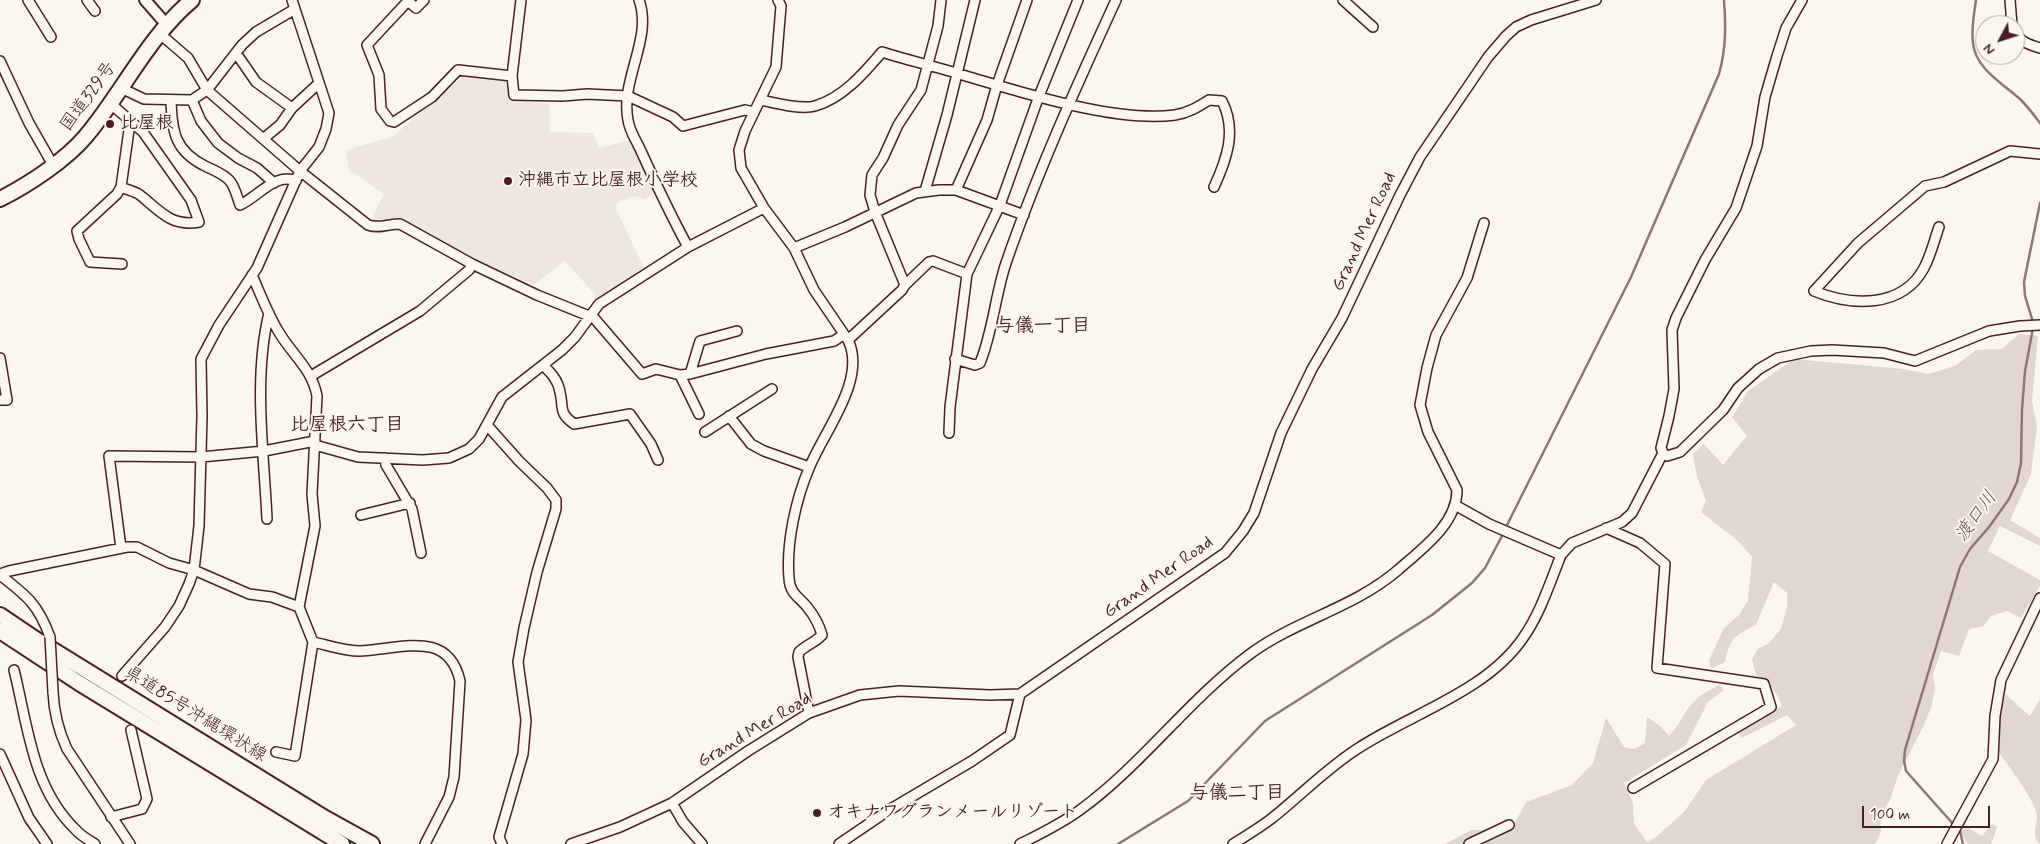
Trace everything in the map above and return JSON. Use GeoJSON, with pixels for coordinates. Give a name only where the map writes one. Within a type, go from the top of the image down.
{"type":"FeatureCollection","features":[{"type":"Feature","properties":{"kind":"main road","name":"国道329号"},"geometry":{"type":"LineString","coordinates":[[0,199],[53,165],[85,137],[111,104],[120,88],[163,29],[192,0]]}},
{"type":"Feature","properties":{"kind":"main road","name":"県道85号沖縄環状線"},"geometry":{"type":"LineString","coordinates":[[0,615],[37,640],[296,800],[372,844]]}},
{"type":"Feature","properties":{"kind":"main road","name":"県道85号沖縄環状線"},"geometry":{"type":"LineString","coordinates":[[0,631],[87,688],[342,844]]}},
{"type":"Feature","properties":{"kind":"street"},"geometry":{"type":"LineString","coordinates":[[28,0],[51,37]]}},
{"type":"Feature","properties":{"kind":"street"},"geometry":{"type":"LineString","coordinates":[[87,0],[95,11]]}},
{"type":"Feature","properties":{"kind":"street"},"geometry":{"type":"LineString","coordinates":[[145,0],[163,29],[188,58],[207,90],[300,171],[368,224],[377,228],[390,224],[400,224],[472,264],[537,295],[564,304],[594,318],[642,374],[656,369],[685,374],[766,354],[834,341],[846,337],[902,290],[929,262],[933,261],[967,274]]}},
{"type":"Feature","properties":{"kind":"street"},"geometry":{"type":"LineString","coordinates":[[424,0],[416,8],[408,1],[367,45],[379,74],[382,109],[390,121],[394,122],[432,97],[458,70],[512,76]]}},
{"type":"Feature","properties":{"kind":"street"},"geometry":{"type":"LineString","coordinates":[[521,0],[512,76],[514,95],[563,96],[587,94],[628,96],[673,117],[683,126],[745,110],[754,112]]}},
{"type":"Feature","properties":{"kind":"street"},"geometry":{"type":"LineString","coordinates":[[639,0],[644,12],[643,26],[628,96],[628,120],[669,211],[688,247]]}},
{"type":"Feature","properties":{"kind":"street"},"geometry":{"type":"LineString","coordinates":[[778,0],[781,6],[776,67],[745,131],[739,150],[741,168],[764,208],[794,248],[814,290],[846,337],[852,348],[854,366],[851,384],[809,467],[792,525],[789,579],[793,595],[807,606],[818,622],[822,635],[818,640],[808,644],[799,652],[798,657],[809,713]]}},
{"type":"Feature","properties":{"kind":"street"},"geometry":{"type":"LineString","coordinates":[[905,285],[875,212],[870,195],[872,175],[883,158],[898,125],[921,90],[938,26],[941,0]]}},
{"type":"Feature","properties":{"kind":"street"},"geometry":{"type":"LineString","coordinates":[[925,191],[947,115],[975,0]]}},
{"type":"Feature","properties":{"kind":"street"},"geometry":{"type":"LineString","coordinates":[[956,190],[986,120],[996,85],[1027,0]]}},
{"type":"Feature","properties":{"kind":"street"},"geometry":{"type":"LineString","coordinates":[[948,433],[955,359],[967,274],[1000,205],[1039,96],[1078,0]]}},
{"type":"Feature","properties":{"kind":"street"},"geometry":{"type":"LineString","coordinates":[[955,359],[975,365],[980,362],[987,345],[1005,265],[1069,103],[1116,0]]}},
{"type":"Feature","properties":{"kind":"street"},"geometry":{"type":"LineString","coordinates":[[1343,0],[1372,27]]}},
{"type":"Feature","properties":{"kind":"street","name":"Grand Mer Road"},"geometry":{"type":"LineString","coordinates":[[570,844],[620,827],[672,802],[809,713],[860,695],[899,691],[990,695],[1020,694],[1225,553],[1254,513],[1281,433],[1312,370],[1342,318],[1420,157],[1488,57],[1516,27],[1531,20],[1596,0]]}},
{"type":"Feature","properties":{"kind":"street"},"geometry":{"type":"LineString","coordinates":[[1802,0],[1786,28],[1777,56],[1765,97],[1756,146],[1736,208],[1705,260],[1672,330],[1674,389],[1660,448],[1663,453],[1667,456],[1679,453],[1723,410],[1738,388],[1759,369],[1778,358],[1811,351],[1832,350],[1884,353],[1915,361],[1989,331],[2039,325]]}},
{"type":"Feature","properties":{"kind":"street"},"geometry":{"type":"LineString","coordinates":[[2010,0],[2011,15]]}},
{"type":"Feature","properties":{"kind":"street"},"geometry":{"type":"LineString","coordinates":[[120,88],[144,99],[192,100],[207,90],[236,53],[256,32],[294,4],[328,113],[326,129],[319,147],[300,171],[257,268],[219,324],[201,358],[199,526],[194,570],[178,606],[165,627],[122,676]]}},
{"type":"Feature","properties":{"kind":"street"},"geometry":{"type":"LineString","coordinates":[[2025,43],[2040,48]]}},
{"type":"Feature","properties":{"kind":"street"},"geometry":{"type":"LineString","coordinates":[[761,100],[785,105],[814,107],[838,95],[864,73],[882,52],[996,85],[1127,116],[1175,115],[1194,110],[1209,100],[1222,101],[1230,130],[1224,166],[1214,187]]}},
{"type":"Feature","properties":{"kind":"street"},"geometry":{"type":"LineString","coordinates":[[236,53],[256,82],[292,108]]}},
{"type":"Feature","properties":{"kind":"street"},"geometry":{"type":"LineString","coordinates":[[0,61],[29,122],[53,165]]}},
{"type":"Feature","properties":{"kind":"street"},"geometry":{"type":"LineString","coordinates":[[264,139],[280,125],[292,108],[318,84]]}},
{"type":"Feature","properties":{"kind":"street"},"geometry":{"type":"LineString","coordinates":[[192,100],[201,121],[218,143],[238,158],[257,168],[274,183]]}},
{"type":"Feature","properties":{"kind":"street"},"geometry":{"type":"LineString","coordinates":[[171,101],[173,130],[184,152],[193,160],[222,174],[231,181],[240,205],[251,200],[274,183],[289,178],[296,181]]}},
{"type":"Feature","properties":{"kind":"street"},"geometry":{"type":"LineString","coordinates":[[111,104],[143,132],[186,192],[196,208],[200,222],[189,224],[171,220],[138,194],[121,187]]}},
{"type":"Feature","properties":{"kind":"street"},"geometry":{"type":"LineString","coordinates":[[122,264],[90,262],[79,240],[77,231],[117,194],[121,187],[129,130],[128,118]]}},
{"type":"Feature","properties":{"kind":"street"},"geometry":{"type":"LineString","coordinates":[[1939,227],[1924,269],[1916,280],[1900,293],[1864,302],[1844,301],[1814,291],[1858,243],[1925,186],[1944,182],[2010,151],[2039,154]]}},
{"type":"Feature","properties":{"kind":"street"},"geometry":{"type":"LineString","coordinates":[[794,248],[845,227],[916,193],[925,191],[956,190],[1024,215]]}},
{"type":"Feature","properties":{"kind":"street"},"geometry":{"type":"LineString","coordinates":[[121,548],[109,456],[201,457],[264,451],[315,443],[358,457],[423,460],[449,458],[469,449],[479,439],[502,397],[575,337],[599,304],[688,247],[764,208]]}},
{"type":"Feature","properties":{"kind":"street"},"geometry":{"type":"LineString","coordinates":[[1020,844],[1080,810],[1119,778],[1180,715],[1251,653],[1346,604],[1391,576],[1423,548],[1450,517],[1455,505],[1456,490],[1428,432],[1420,405],[1436,335],[1467,278],[1484,223]]}},
{"type":"Feature","properties":{"kind":"street"},"geometry":{"type":"LineString","coordinates":[[311,376],[420,311],[469,270],[472,264]]}},
{"type":"Feature","properties":{"kind":"street"},"geometry":{"type":"LineString","coordinates":[[252,276],[277,330],[311,376],[315,384],[317,396],[312,494],[315,526],[299,607],[313,642],[295,756],[276,752]]}},
{"type":"Feature","properties":{"kind":"street"},"geometry":{"type":"LineString","coordinates":[[267,519],[261,409],[263,339],[269,313]]}},
{"type":"Feature","properties":{"kind":"street"},"geometry":{"type":"LineString","coordinates":[[699,414],[685,374],[700,341],[737,331]]}},
{"type":"Feature","properties":{"kind":"street"},"geometry":{"type":"LineString","coordinates":[[0,358],[7,400],[0,400]]}},
{"type":"Feature","properties":{"kind":"street"},"geometry":{"type":"LineString","coordinates":[[542,364],[555,377],[560,391],[561,411],[565,417],[574,424],[630,414],[643,431],[658,460]]}},
{"type":"Feature","properties":{"kind":"street"},"geometry":{"type":"LineString","coordinates":[[705,432],[772,389]]}},
{"type":"Feature","properties":{"kind":"street"},"geometry":{"type":"LineString","coordinates":[[729,416],[752,444],[764,451],[809,467]]}},
{"type":"Feature","properties":{"kind":"street"},"geometry":{"type":"LineString","coordinates":[[487,425],[556,500],[556,509],[537,572],[518,662],[526,720],[519,772],[499,837],[502,844]]}},
{"type":"Feature","properties":{"kind":"street"},"geometry":{"type":"LineString","coordinates":[[1233,844],[1271,819],[1357,749],[1482,678],[1511,654],[1524,638],[1540,606],[1561,555],[1572,543],[1622,522],[1632,513],[1663,453]]}},
{"type":"Feature","properties":{"kind":"street"},"geometry":{"type":"LineString","coordinates":[[386,458],[386,465],[410,503],[421,553]]}},
{"type":"Feature","properties":{"kind":"street"},"geometry":{"type":"LineString","coordinates":[[361,515],[410,503]]}},
{"type":"Feature","properties":{"kind":"street"},"geometry":{"type":"LineString","coordinates":[[1455,505],[1489,524],[1561,555]]}},
{"type":"Feature","properties":{"kind":"street"},"geometry":{"type":"LineString","coordinates":[[1606,528],[1640,544],[1665,564],[1657,668],[1764,684],[1771,706],[1633,788]]}},
{"type":"Feature","properties":{"kind":"street"},"geometry":{"type":"LineString","coordinates":[[130,844],[67,749],[59,731],[54,712],[50,637],[37,606],[0,575],[9,570],[121,548],[137,548],[169,563],[194,570],[249,594],[272,597],[299,607]]}},
{"type":"Feature","properties":{"kind":"street"},"geometry":{"type":"LineString","coordinates":[[1947,844],[1993,760],[1995,716],[2001,680],[2040,598]]}},
{"type":"Feature","properties":{"kind":"street"},"geometry":{"type":"LineString","coordinates":[[313,642],[356,651],[427,646],[440,649],[450,656],[457,667],[460,680],[454,777],[449,797],[425,844]]}},
{"type":"Feature","properties":{"kind":"street"},"geometry":{"type":"LineString","coordinates":[[14,670],[34,758],[44,787],[76,830],[95,844]]}},
{"type":"Feature","properties":{"kind":"street"},"geometry":{"type":"LineString","coordinates":[[839,844],[889,810],[964,766],[1010,735],[1020,694]]}},
{"type":"Feature","properties":{"kind":"street"},"geometry":{"type":"LineString","coordinates":[[111,817],[142,809],[147,800],[131,730]]}},
{"type":"Feature","properties":{"kind":"street"},"geometry":{"type":"LineString","coordinates":[[0,754],[29,818],[48,844]]}},
{"type":"Feature","properties":{"kind":"street"},"geometry":{"type":"LineString","coordinates":[[672,802],[683,822],[702,844]]}},
{"type":"Feature","properties":{"kind":"street"},"geometry":{"type":"LineString","coordinates":[[1469,844],[1509,825]]}},
{"type":"Feature","properties":{"kind":"shaded area","name":"沖縄市立比屋根小学校"},"geometry":{"type":"Polygon","coordinates":[[[464,76],[506,80],[509,99],[549,104],[550,132],[593,133],[599,148],[631,140],[656,192],[645,199],[634,196],[617,203],[616,209],[645,270],[599,299],[565,261],[534,285],[485,264],[397,218],[376,222],[372,218],[384,194],[349,170],[346,150],[392,137],[464,76]]]}},
{"type":"Feature","properties":{"kind":"shaded area"},"geometry":{"type":"Polygon","coordinates":[[[2019,334],[2038,336],[2032,401],[2037,426],[2031,474],[2010,520],[2040,538],[2040,546],[2000,526],[1988,551],[2040,580],[2040,586],[2021,618],[2007,611],[1991,616],[1983,626],[1969,629],[1959,656],[1941,651],[1933,674],[1935,689],[1932,704],[1925,723],[1898,776],[1890,800],[1880,816],[1881,832],[1875,844],[1445,844],[1471,830],[1511,830],[1526,802],[1572,785],[1593,763],[1606,718],[1624,747],[1634,749],[1645,743],[1647,717],[1660,726],[1669,736],[1690,706],[1700,696],[1720,685],[1724,690],[1708,702],[1686,745],[1624,783],[1633,803],[1634,824],[1647,842],[1656,837],[1684,812],[1706,780],[1796,725],[1787,715],[1742,738],[1738,733],[1782,706],[1772,688],[1756,675],[1752,659],[1758,649],[1768,644],[1781,629],[1787,607],[1787,593],[1774,582],[1756,625],[1738,635],[1731,643],[1725,662],[1711,669],[1709,660],[1724,628],[1740,614],[1748,600],[1752,557],[1738,541],[1701,512],[1706,501],[1697,477],[1693,454],[1704,444],[1723,465],[1747,436],[1732,417],[1748,391],[1794,359],[1904,369],[1928,374],[1955,366],[1976,350],[2002,349],[2019,334]]]}},
{"type":"Feature","properties":{"kind":"shaded area"},"geometry":{"type":"Polygon","coordinates":[[[2005,694],[2030,716],[2040,699],[2040,844],[2035,836],[2037,815],[2033,804],[1997,750],[2005,694]]]}},
{"type":"Feature","properties":{"kind":"shaded area"},"geometry":{"type":"Polygon","coordinates":[[[1992,824],[1997,827],[1991,844],[1968,844],[1960,831],[1968,828],[1982,836],[1992,824]]]}},
{"type":"Feature","properties":{"kind":"waterway"},"geometry":{"type":"LineString","coordinates":[[1505,529],[1631,277],[1719,74],[1725,37],[1724,0]]}},
{"type":"Feature","properties":{"kind":"waterway","name":"渡口川"},"geometry":{"type":"LineString","coordinates":[[1976,0],[1972,38],[1979,60],[1991,75],[2020,99],[2040,123]]}},
{"type":"Feature","properties":{"kind":"waterway","name":"渡口川"},"geometry":{"type":"LineString","coordinates":[[2033,322],[2025,296],[2024,282],[2040,203]]}},
{"type":"Feature","properties":{"kind":"waterway","name":"渡口川"},"geometry":{"type":"LineString","coordinates":[[1954,825],[1906,771],[1904,761],[1905,750],[1960,567],[1970,549],[2009,499],[2017,482],[2021,463],[2025,371],[2033,328]]}},
{"type":"Feature","properties":{"kind":"waterway"},"geometry":{"type":"LineString","coordinates":[[1118,844],[1188,801],[1265,721],[1432,615],[1472,583],[1485,568],[1503,534]]}},
{"type":"Feature","properties":{"kind":"waterway","name":"渡口川"},"geometry":{"type":"LineString","coordinates":[[1960,831],[1963,844]]}},
{"type":"Feature","properties":{"kind":"place","name":"比屋根"},"geometry":{"type":"Point","coordinates":[110,124]}},
{"type":"Feature","properties":{"kind":"place","name":"沖縄市立比屋根小学校"},"geometry":{"type":"Point","coordinates":[508,181]}},
{"type":"Feature","properties":{"kind":"place","name":"オキナワグランメールリゾート"},"geometry":{"type":"Point","coordinates":[817,813]}},
{"type":"Feature","properties":{"kind":"district","name":"与儀一丁目"},"geometry":{"type":"Point","coordinates":[1043,327]}},
{"type":"Feature","properties":{"kind":"district","name":"比屋根六丁目"},"geometry":{"type":"Point","coordinates":[347,426]}},
{"type":"Feature","properties":{"kind":"district","name":"与儀二丁目"},"geometry":{"type":"Point","coordinates":[1237,794]}}]}
